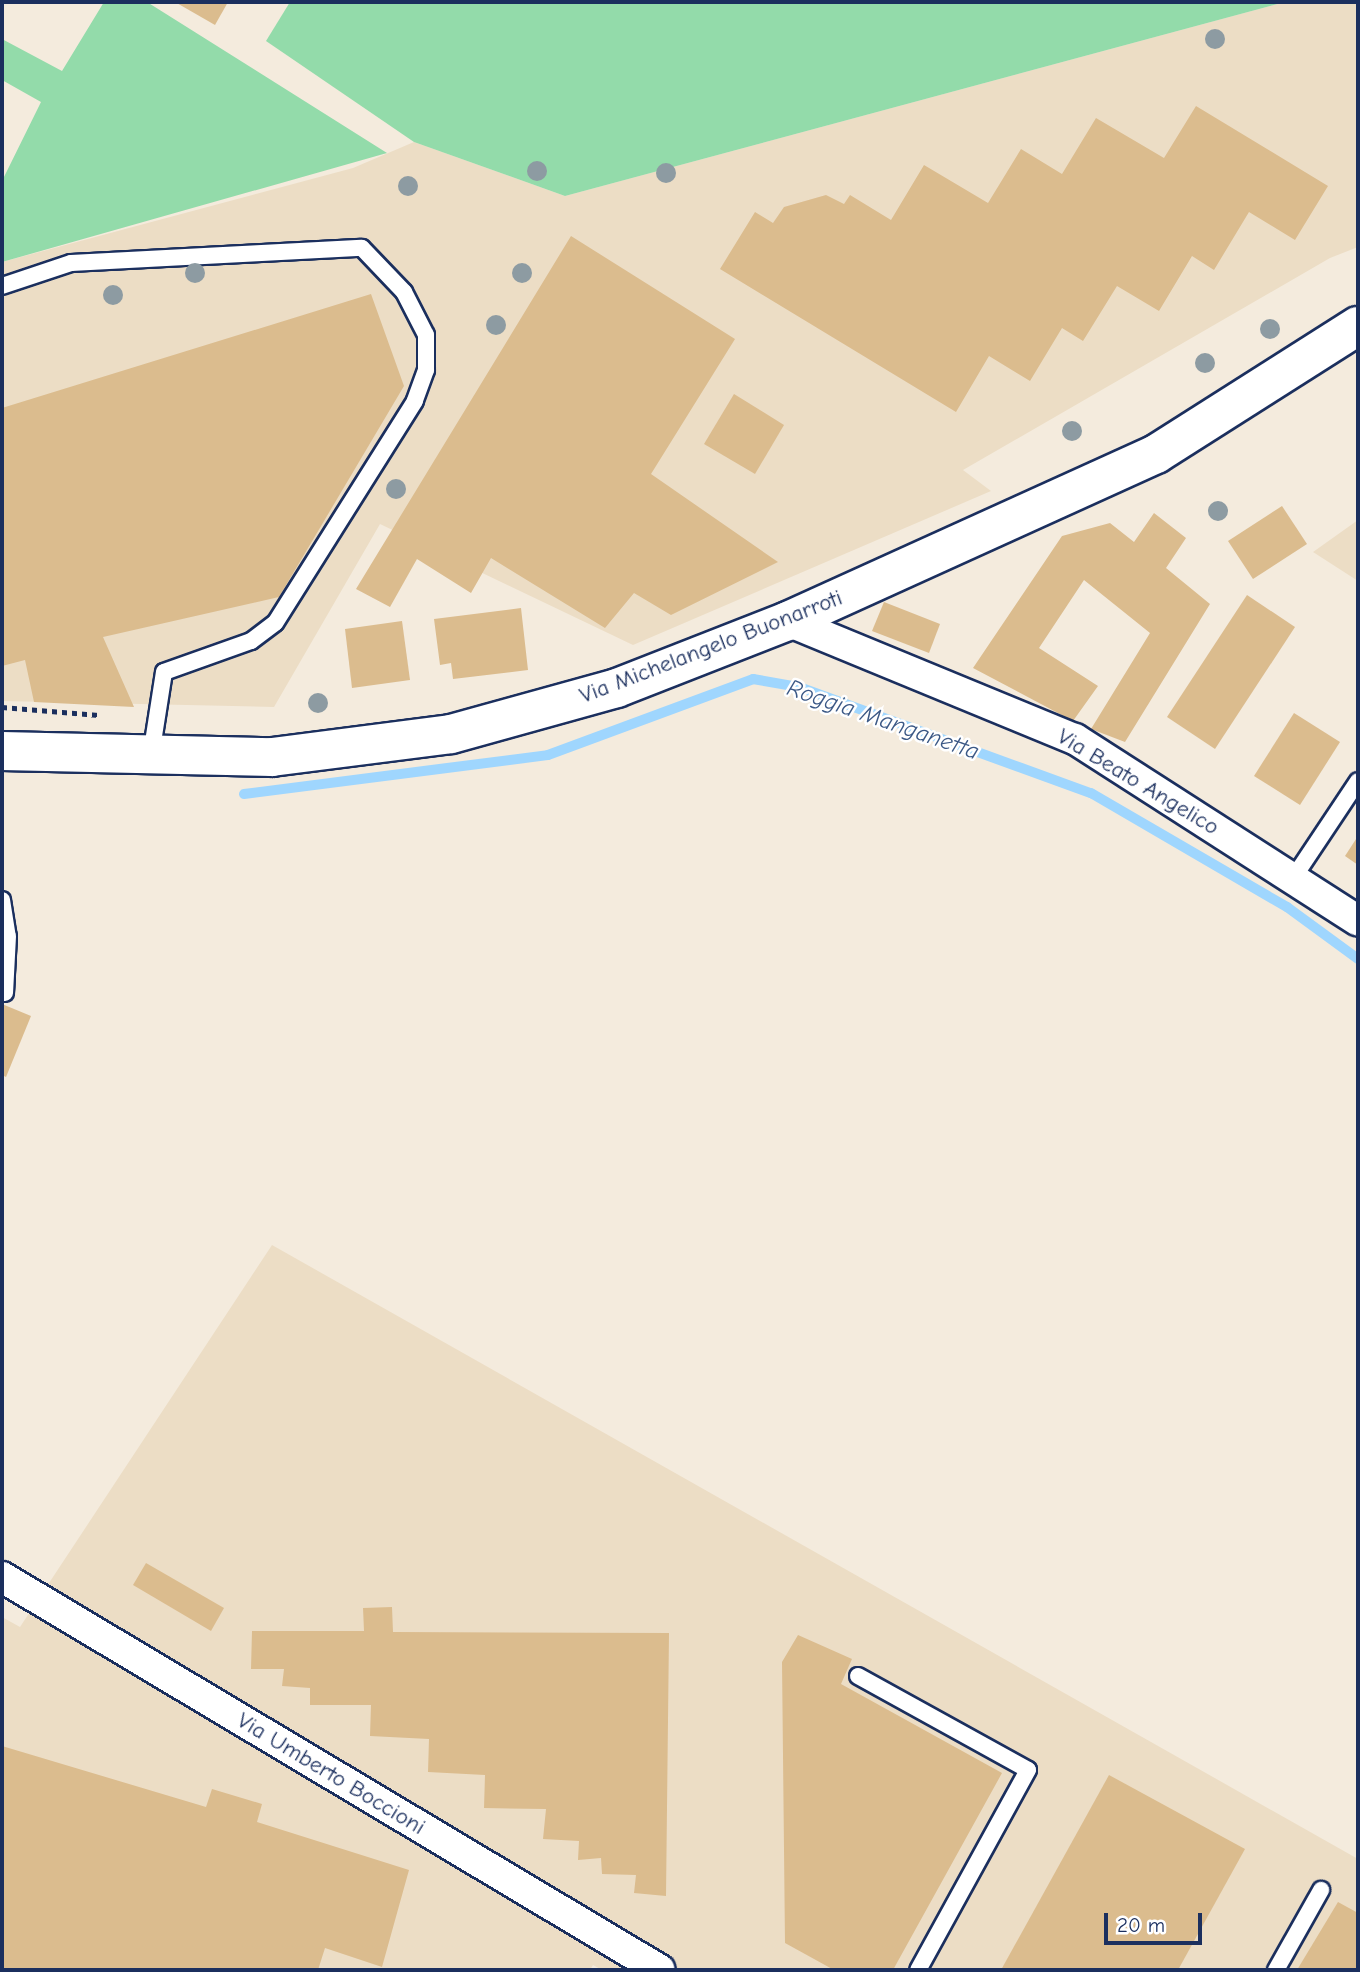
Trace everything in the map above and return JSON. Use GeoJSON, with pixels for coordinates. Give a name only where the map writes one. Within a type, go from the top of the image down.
{"type":"FeatureCollection","features":[{"type":"Feature","properties":{"kind":"street","name":"Via Michelangelo Buonarroti"},"geometry":{"type":"LineString","coordinates":[[2,751],[152,741],[272,757],[451,734],[617,688],[788,621],[1156,454],[1358,326]]}},
{"type":"Feature","properties":{"kind":"street","name":"Via Beato Angelico"},"geometry":{"type":"LineString","coordinates":[[788,621],[1075,739],[1294,877],[1358,921]]}},
{"type":"Feature","properties":{"kind":"street","name":"Via Umberto Boccioni"},"geometry":{"type":"LineString","coordinates":[[2,1577],[660,1970]]}},
{"type":"Feature","properties":{"kind":"lane"},"geometry":{"type":"LineString","coordinates":[[2,286],[71,263],[362,248],[404,292],[426,335],[426,370],[415,401],[275,623],[251,641],[171,665],[159,686],[152,741]]}},
{"type":"Feature","properties":{"kind":"lane"},"geometry":{"type":"LineString","coordinates":[[1294,877],[1358,781]]}},
{"type":"Feature","properties":{"kind":"lane"},"geometry":{"type":"LineString","coordinates":[[3,910],[5,993]]}},
{"type":"Feature","properties":{"kind":"lane"},"geometry":{"type":"LineString","coordinates":[[858,1676],[1028,1770],[918,1970]]}},
{"type":"Feature","properties":{"kind":"lane"},"geometry":{"type":"LineString","coordinates":[[1276,1970],[1321,1890]]}},
{"type":"Feature","properties":{"kind":"path"},"geometry":{"type":"LineString","coordinates":[[2,707],[152,741]]}},
{"type":"Feature","properties":{"kind":"shaded area"},"geometry":{"type":"Polygon","coordinates":[[[1285,2],[1358,2],[1358,247],[1330,258],[963,470],[991,491],[633,645],[380,524],[274,707],[2,701],[2,262],[353,168],[414,142],[565,196],[1285,2]]]}},
{"type":"Feature","properties":{"kind":"shaded area"},"geometry":{"type":"Polygon","coordinates":[[[1358,520],[1358,581],[1313,552],[1358,520]]]}},
{"type":"Feature","properties":{"kind":"shaded area"},"geometry":{"type":"Polygon","coordinates":[[[272,1245],[1358,1859],[1358,1970],[602,1970],[593,1965],[590,1970],[2,1970],[2,1617],[20,1627],[272,1245]]]}},
{"type":"Feature","properties":{"kind":"green space"},"geometry":{"type":"Polygon","coordinates":[[[104,2],[147,2],[387,153],[2,262],[2,181],[41,102],[2,80],[2,39],[62,71],[104,2]]]}},
{"type":"Feature","properties":{"kind":"green space"},"geometry":{"type":"Polygon","coordinates":[[[290,2],[1285,2],[565,196],[414,142],[266,41],[290,2]]]}},
{"type":"Feature","properties":{"kind":"building"},"geometry":{"type":"Polygon","coordinates":[[[175,2],[228,2],[215,25],[175,2]]]}},
{"type":"Feature","properties":{"kind":"building"},"geometry":{"type":"Polygon","coordinates":[[[1196,106],[1328,186],[1295,240],[1249,212],[1214,270],[1192,256],[1159,311],[1117,286],[1083,341],[1062,328],[1030,381],[989,356],[956,412],[720,269],[755,212],[773,223],[784,207],[826,195],[844,204],[850,195],[891,220],[924,165],[988,203],[1021,149],[1062,174],[1096,118],[1164,158],[1196,106]]]}},
{"type":"Feature","properties":{"kind":"building"},"geometry":{"type":"Polygon","coordinates":[[[571,236],[735,339],[651,474],[778,562],[671,615],[634,593],[605,628],[491,558],[471,593],[417,559],[390,607],[356,589],[571,236]]]}},
{"type":"Feature","properties":{"kind":"building"},"geometry":{"type":"Polygon","coordinates":[[[371,294],[404,386],[279,597],[103,637],[134,707],[34,702],[25,660],[2,666],[2,408],[371,294]]]}},
{"type":"Feature","properties":{"kind":"building"},"geometry":{"type":"Polygon","coordinates":[[[734,394],[784,425],[755,474],[704,444],[734,394]]]}},
{"type":"Feature","properties":{"kind":"building"},"geometry":{"type":"Polygon","coordinates":[[[1282,506],[1307,544],[1253,579],[1228,541],[1282,506]]]}},
{"type":"Feature","properties":{"kind":"building"},"geometry":{"type":"Polygon","coordinates":[[[1154,513],[1186,538],[1166,568],[1210,604],[1125,742],[1091,729],[1150,633],[1084,580],[1039,648],[1098,686],[1073,721],[973,668],[1062,536],[1110,523],[1134,542],[1154,513]]]}},
{"type":"Feature","properties":{"kind":"building"},"geometry":{"type":"Polygon","coordinates":[[[1247,595],[1295,627],[1215,749],[1167,717],[1247,595]]]}},
{"type":"Feature","properties":{"kind":"building"},"geometry":{"type":"Polygon","coordinates":[[[884,602],[940,624],[929,653],[872,631],[884,602]]]}},
{"type":"Feature","properties":{"kind":"building"},"geometry":{"type":"Polygon","coordinates":[[[521,608],[528,670],[453,679],[451,663],[440,665],[434,619],[521,608]]]}},
{"type":"Feature","properties":{"kind":"building"},"geometry":{"type":"Polygon","coordinates":[[[402,621],[410,680],[352,688],[345,629],[402,621]]]}},
{"type":"Feature","properties":{"kind":"building"},"geometry":{"type":"Polygon","coordinates":[[[1294,713],[1340,742],[1300,805],[1254,776],[1294,713]]]}},
{"type":"Feature","properties":{"kind":"building"},"geometry":{"type":"Polygon","coordinates":[[[1358,836],[1358,865],[1345,856],[1358,836]]]}},
{"type":"Feature","properties":{"kind":"building"},"geometry":{"type":"Polygon","coordinates":[[[2,1004],[31,1016],[6,1077],[2,1075],[2,1004]]]}},
{"type":"Feature","properties":{"kind":"building"},"geometry":{"type":"Polygon","coordinates":[[[146,1563],[224,1608],[211,1631],[133,1585],[146,1563]]]}},
{"type":"Feature","properties":{"kind":"building"},"geometry":{"type":"Polygon","coordinates":[[[392,1607],[393,1632],[669,1633],[666,1896],[634,1893],[636,1875],[602,1874],[601,1858],[578,1860],[579,1841],[543,1839],[546,1809],[484,1808],[485,1775],[428,1772],[429,1739],[370,1736],[371,1705],[310,1705],[310,1688],[282,1686],[284,1669],[251,1669],[252,1631],[364,1631],[363,1608],[392,1607]]]}},
{"type":"Feature","properties":{"kind":"building"},"geometry":{"type":"Polygon","coordinates":[[[798,1635],[852,1659],[841,1684],[1002,1773],[893,1970],[834,1970],[785,1943],[782,1662],[798,1635]]]}},
{"type":"Feature","properties":{"kind":"building"},"geometry":{"type":"Polygon","coordinates":[[[2,1746],[206,1807],[212,1789],[262,1804],[257,1822],[409,1870],[382,1967],[325,1948],[318,1970],[2,1970],[2,1746]]]}},
{"type":"Feature","properties":{"kind":"building"},"geometry":{"type":"Polygon","coordinates":[[[1109,1775],[1245,1849],[1178,1970],[1001,1970],[1109,1775]]]}},
{"type":"Feature","properties":{"kind":"building"},"geometry":{"type":"Polygon","coordinates":[[[1338,1902],[1358,1913],[1358,1970],[1297,1970],[1338,1902]]]}},
{"type":"Feature","properties":{"kind":"waterway","name":"Roggia Manganetta"},"geometry":{"type":"LineString","coordinates":[[244,794],[548,755],[753,679],[799,687],[1091,793],[1287,907],[1358,959]]}}]}
